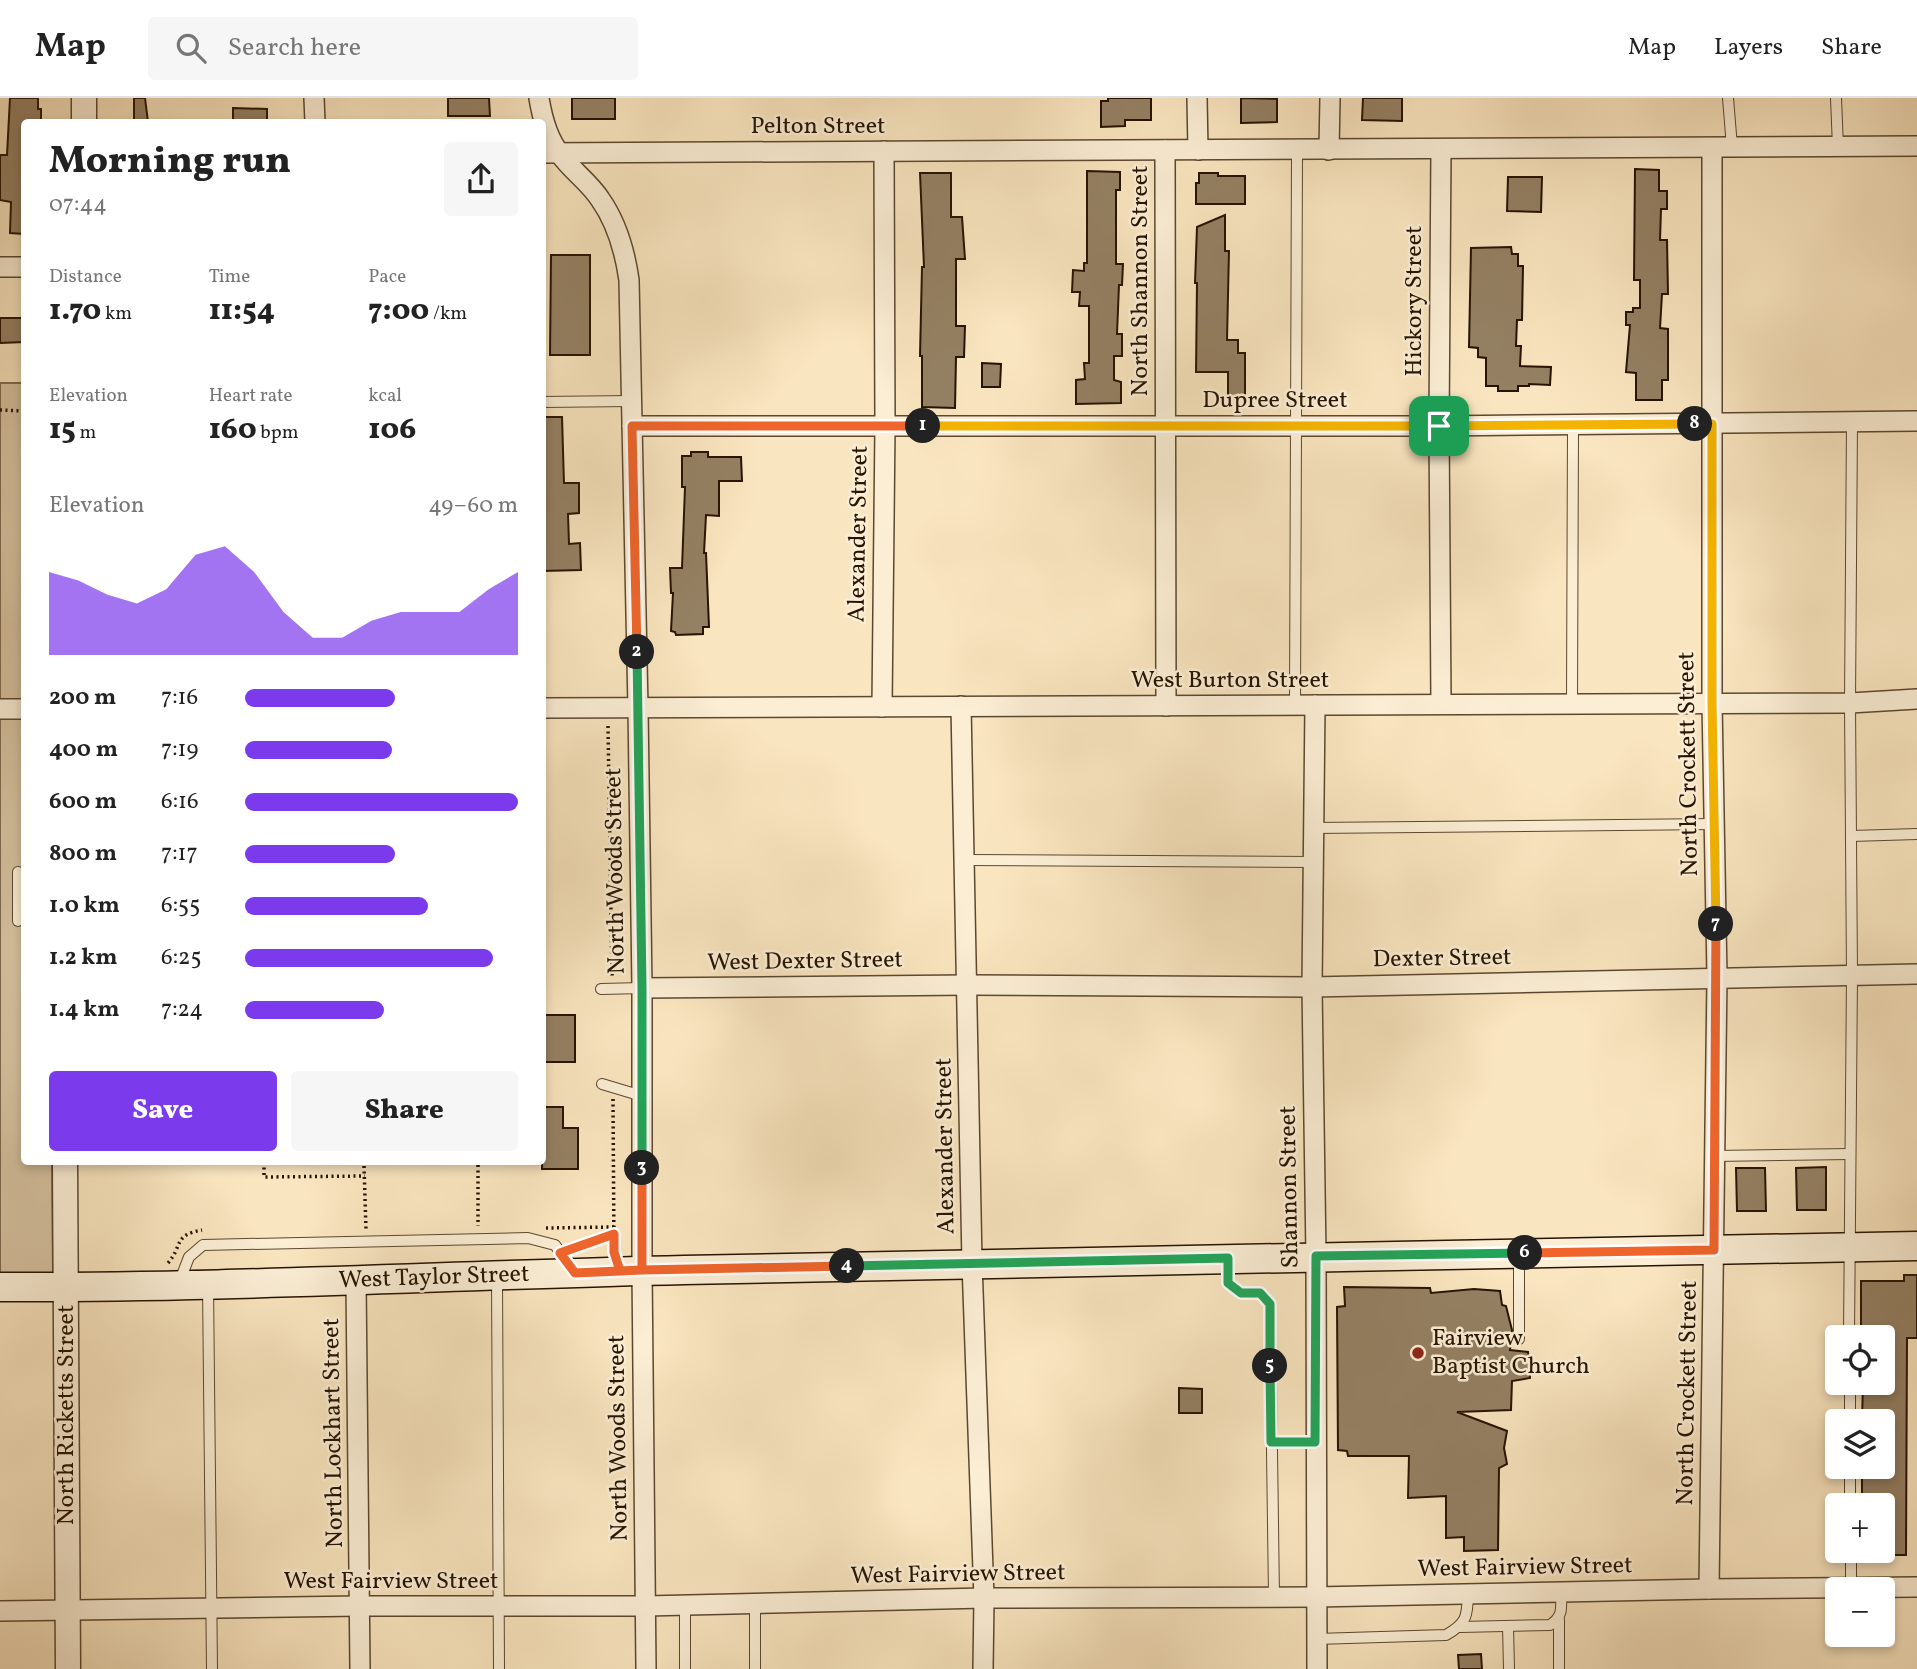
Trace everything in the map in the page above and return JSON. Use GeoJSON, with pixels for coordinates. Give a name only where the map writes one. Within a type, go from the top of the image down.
{"type":"FeatureCollection","features":[{"type":"Feature","properties":{"kind":"main road","name":"West Taylor Street"},"geometry":{"type":"LineString","coordinates":[[0,1287],[178,1286],[496,1276],[568,1263],[631,1271],[1917,1246]]}},
{"type":"Feature","properties":{"kind":"street"},"geometry":{"type":"LineString","coordinates":[[84,98],[84,119]]}},
{"type":"Feature","properties":{"kind":"street"},"geometry":{"type":"LineString","coordinates":[[314,98],[314,119]]}},
{"type":"Feature","properties":{"kind":"street","name":"North Woods Street"},"geometry":{"type":"LineString","coordinates":[[539,98],[543,119]]}},
{"type":"Feature","properties":{"kind":"street"},"geometry":{"type":"LineString","coordinates":[[1197,98],[1198,150]]}},
{"type":"Feature","properties":{"kind":"street"},"geometry":{"type":"LineString","coordinates":[[1329,150],[1330,98]]}},
{"type":"Feature","properties":{"kind":"street","name":"North Woods Street"},"geometry":{"type":"LineString","coordinates":[[546,132],[551,153],[600,198],[617,230],[626,257],[629,281],[642,988],[642,1096],[631,1271],[646,1606],[646,1669]]}},
{"type":"Feature","properties":{"kind":"street","name":"Pelton Street"},"geometry":{"type":"LineString","coordinates":[[551,153],[1917,146]]}},
{"type":"Feature","properties":{"kind":"street","name":"North Crockett Street"},"geometry":{"type":"LineString","coordinates":[[1709,1589],[1717,977],[1712,703],[1712,148]]}},
{"type":"Feature","properties":{"kind":"street","name":"Hickory Street"},"geometry":{"type":"LineString","coordinates":[[1441,149],[1441,704]]}},
{"type":"Feature","properties":{"kind":"street","name":"North Shannon Street"},"geometry":{"type":"LineString","coordinates":[[1165,150],[1166,705]]}},
{"type":"Feature","properties":{"kind":"street","name":"Alexander Street"},"geometry":{"type":"LineString","coordinates":[[882,707],[884,152]]}},
{"type":"Feature","properties":{"kind":"street"},"geometry":{"type":"LineString","coordinates":[[0,267],[21,267]]}},
{"type":"Feature","properties":{"kind":"street","name":"Dupree Street"},"geometry":{"type":"LineString","coordinates":[[632,426],[1439,426],[1917,421]]}},
{"type":"Feature","properties":{"kind":"street","name":"West Burton Street"},"geometry":{"type":"LineString","coordinates":[[546,708],[1850,703],[1917,699]]}},
{"type":"Feature","properties":{"kind":"street","name":"Shannon Street"},"geometry":{"type":"LineString","coordinates":[[1305,705],[1313,828],[1317,1669]]}},
{"type":"Feature","properties":{"kind":"street","name":"Alexander Street"},"geometry":{"type":"LineString","coordinates":[[961,706],[972,1263],[984,1598],[983,1669]]}},
{"type":"Feature","properties":{"kind":"street"},"geometry":{"type":"LineString","coordinates":[[0,709],[21,709]]}},
{"type":"Feature","properties":{"kind":"street","name":"Dexter Street"},"geometry":{"type":"LineString","coordinates":[[968,985],[1312,986],[1917,974]]}},
{"type":"Feature","properties":{"kind":"street","name":"West Dexter Street"},"geometry":{"type":"LineString","coordinates":[[642,988],[968,985]]}},
{"type":"Feature","properties":{"kind":"street","name":"North Ricketts Street"},"geometry":{"type":"LineString","coordinates":[[65,1165],[68,1669]]}},
{"type":"Feature","properties":{"kind":"street","name":"North Lockhart Street"},"geometry":{"type":"LineString","coordinates":[[356,1281],[360,1669]]}},
{"type":"Feature","properties":{"kind":"street","name":"West Fairview Street"},"geometry":{"type":"LineString","coordinates":[[1895,1587],[1917,1587]]}},
{"type":"Feature","properties":{"kind":"street","name":"West Fairview Street"},"geometry":{"type":"LineString","coordinates":[[0,1611],[360,1606],[646,1606],[984,1598],[1315,1597],[1825,1588]]}},
{"type":"Feature","properties":{"kind":"lane"},"geometry":{"type":"LineString","coordinates":[[1728,98],[1732,148]]}},
{"type":"Feature","properties":{"kind":"lane"},"geometry":{"type":"LineString","coordinates":[[1836,98],[1838,147]]}},
{"type":"Feature","properties":{"kind":"lane"},"geometry":{"type":"LineString","coordinates":[[1297,150],[1296,426],[1305,705]]}},
{"type":"Feature","properties":{"kind":"lane"},"geometry":{"type":"LineString","coordinates":[[546,402],[631,401]]}},
{"type":"Feature","properties":{"kind":"lane"},"geometry":{"type":"LineString","coordinates":[[1849,1325],[1853,975],[1850,703],[1852,422]]}},
{"type":"Feature","properties":{"kind":"lane"},"geometry":{"type":"LineString","coordinates":[[1572,704],[1573,425]]}},
{"type":"Feature","properties":{"kind":"lane"},"geometry":{"type":"LineString","coordinates":[[1313,828],[1714,824]]}},
{"type":"Feature","properties":{"kind":"lane"},"geometry":{"type":"LineString","coordinates":[[1851,836],[1917,834]]}},
{"type":"Feature","properties":{"kind":"lane"},"geometry":{"type":"LineString","coordinates":[[965,860],[1313,862]]}},
{"type":"Feature","properties":{"kind":"lane"},"geometry":{"type":"LineString","coordinates":[[18,872],[21,896],[18,921]]}},
{"type":"Feature","properties":{"kind":"lane"},"geometry":{"type":"LineString","coordinates":[[601,989],[642,988]]}},
{"type":"Feature","properties":{"kind":"lane"},"geometry":{"type":"LineString","coordinates":[[602,1084],[642,1096]]}},
{"type":"Feature","properties":{"kind":"lane"},"geometry":{"type":"LineString","coordinates":[[1715,1156],[1850,1154]]}},
{"type":"Feature","properties":{"kind":"lane"},"geometry":{"type":"LineString","coordinates":[[178,1286],[189,1257],[203,1245],[528,1238],[555,1245],[568,1263]]}},
{"type":"Feature","properties":{"kind":"lane"},"geometry":{"type":"LineString","coordinates":[[1519,1253],[1519,1339]]}},
{"type":"Feature","properties":{"kind":"lane"},"geometry":{"type":"LineString","coordinates":[[1228,1258],[1228,1283],[1241,1293],[1260,1293],[1270,1304],[1274,1597]]}},
{"type":"Feature","properties":{"kind":"lane"},"geometry":{"type":"LineString","coordinates":[[496,1276],[499,1669]]}},
{"type":"Feature","properties":{"kind":"lane"},"geometry":{"type":"LineString","coordinates":[[208,1285],[212,1669]]}},
{"type":"Feature","properties":{"kind":"lane"},"geometry":{"type":"LineString","coordinates":[[1271,1442],[1315,1442]]}},
{"type":"Feature","properties":{"kind":"lane"},"geometry":{"type":"LineString","coordinates":[[1559,1669],[1561,1592]]}},
{"type":"Feature","properties":{"kind":"lane"},"geometry":{"type":"LineString","coordinates":[[1460,1627],[1468,1614],[1468,1594]]}},
{"type":"Feature","properties":{"kind":"lane"},"geometry":{"type":"LineString","coordinates":[[755,1604],[755,1669]]}},
{"type":"Feature","properties":{"kind":"lane"},"geometry":{"type":"LineString","coordinates":[[685,1605],[685,1669]]}},
{"type":"Feature","properties":{"kind":"lane"},"geometry":{"type":"LineString","coordinates":[[1316,1639],[1446,1635],[1460,1627],[1550,1625],[1559,1620]]}},
{"type":"Feature","properties":{"kind":"lane"},"geometry":{"type":"LineString","coordinates":[[1508,1626],[1508,1669]]}},
{"type":"Feature","properties":{"kind":"path"},"geometry":{"type":"LineString","coordinates":[[0,410],[21,411]]}},
{"type":"Feature","properties":{"kind":"path"},"geometry":{"type":"LineString","coordinates":[[608,708],[612,979]]}},
{"type":"Feature","properties":{"kind":"path"},"geometry":{"type":"LineString","coordinates":[[613,1097],[614,1252],[631,1271]]}},
{"type":"Feature","properties":{"kind":"path"},"geometry":{"type":"LineString","coordinates":[[264,1165],[264,1177],[365,1176]]}},
{"type":"Feature","properties":{"kind":"path"},"geometry":{"type":"LineString","coordinates":[[478,1165],[478,1239]]}},
{"type":"Feature","properties":{"kind":"path"},"geometry":{"type":"LineString","coordinates":[[364,1166],[366,1241]]}},
{"type":"Feature","properties":{"kind":"path"},"geometry":{"type":"LineString","coordinates":[[568,1263],[614,1234]]}},
{"type":"Feature","properties":{"kind":"shaded area"},"geometry":{"type":"Polygon","coordinates":[[[0,383],[21,383],[21,1165],[52,1165],[53,1273],[0,1273],[0,383]]]}},
{"type":"Feature","properties":{"kind":"building"},"geometry":{"type":"Polygon","coordinates":[[[10,98],[38,98],[41,119],[21,119],[21,234],[10,233],[11,202],[0,200],[0,155],[7,155],[10,98]]]}},
{"type":"Feature","properties":{"kind":"building"},"geometry":{"type":"Polygon","coordinates":[[[134,98],[145,98],[148,119],[134,119],[134,98]]]}},
{"type":"Feature","properties":{"kind":"building"},"geometry":{"type":"Polygon","coordinates":[[[448,98],[489,98],[490,116],[448,116],[448,98]]]}},
{"type":"Feature","properties":{"kind":"building"},"geometry":{"type":"Polygon","coordinates":[[[572,98],[615,98],[615,119],[572,119],[572,98]]]}},
{"type":"Feature","properties":{"kind":"building"},"geometry":{"type":"Polygon","coordinates":[[[1108,98],[1151,98],[1151,120],[1125,120],[1125,126],[1101,127],[1101,101],[1108,101],[1108,98]]]}},
{"type":"Feature","properties":{"kind":"building"},"geometry":{"type":"Polygon","coordinates":[[[1241,98],[1277,99],[1277,122],[1241,123],[1241,98]]]}},
{"type":"Feature","properties":{"kind":"building"},"geometry":{"type":"Polygon","coordinates":[[[1363,98],[1402,98],[1402,121],[1362,120],[1363,98]]]}},
{"type":"Feature","properties":{"kind":"building"},"geometry":{"type":"Polygon","coordinates":[[[233,108],[267,109],[267,119],[233,119],[233,108]]]}},
{"type":"Feature","properties":{"kind":"building"},"geometry":{"type":"Polygon","coordinates":[[[1635,169],[1659,170],[1659,191],[1667,191],[1667,209],[1661,209],[1660,240],[1667,240],[1668,294],[1662,294],[1660,328],[1668,329],[1668,380],[1662,380],[1662,400],[1636,400],[1636,373],[1626,372],[1630,325],[1626,325],[1626,312],[1640,308],[1640,280],[1634,280],[1635,169]]]}},
{"type":"Feature","properties":{"kind":"building"},"geometry":{"type":"Polygon","coordinates":[[[1087,171],[1120,172],[1120,190],[1116,190],[1116,264],[1123,264],[1122,285],[1119,285],[1117,334],[1122,334],[1122,356],[1114,356],[1114,380],[1121,382],[1121,403],[1076,404],[1076,380],[1085,379],[1084,363],[1089,363],[1089,306],[1079,306],[1080,292],[1072,292],[1073,270],[1084,271],[1084,263],[1087,263],[1087,171]]]}},
{"type":"Feature","properties":{"kind":"building"},"geometry":{"type":"Polygon","coordinates":[[[920,173],[951,173],[951,217],[962,217],[965,259],[956,259],[956,326],[965,326],[964,357],[956,357],[955,408],[922,407],[920,356],[924,267],[920,173]]]}},
{"type":"Feature","properties":{"kind":"building"},"geometry":{"type":"Polygon","coordinates":[[[1199,173],[1245,176],[1245,204],[1196,204],[1199,173]]]}},
{"type":"Feature","properties":{"kind":"building"},"geometry":{"type":"Polygon","coordinates":[[[1508,177],[1542,177],[1541,212],[1507,211],[1508,177]]]}},
{"type":"Feature","properties":{"kind":"building"},"geometry":{"type":"Polygon","coordinates":[[[1225,215],[1225,251],[1229,251],[1227,340],[1238,340],[1238,353],[1245,353],[1245,398],[1228,398],[1228,372],[1196,372],[1197,227],[1225,215]]]}},
{"type":"Feature","properties":{"kind":"building"},"geometry":{"type":"Polygon","coordinates":[[[1511,247],[1512,254],[1518,254],[1518,266],[1523,266],[1522,320],[1517,320],[1516,346],[1521,346],[1520,366],[1551,367],[1550,385],[1529,384],[1518,386],[1518,391],[1498,391],[1498,386],[1486,386],[1486,358],[1478,357],[1478,348],[1469,347],[1471,248],[1511,247]]]}},
{"type":"Feature","properties":{"kind":"building"},"geometry":{"type":"Polygon","coordinates":[[[551,255],[590,255],[590,355],[550,355],[551,255]]]}},
{"type":"Feature","properties":{"kind":"building"},"geometry":{"type":"Polygon","coordinates":[[[0,318],[21,318],[21,342],[0,343],[0,318]]]}},
{"type":"Feature","properties":{"kind":"building"},"geometry":{"type":"Polygon","coordinates":[[[982,363],[1001,364],[1000,387],[982,387],[982,363]]]}},
{"type":"Feature","properties":{"kind":"building"},"geometry":{"type":"Polygon","coordinates":[[[546,417],[562,417],[564,483],[579,483],[579,513],[568,514],[569,544],[580,543],[581,570],[546,571],[546,417]]]}},
{"type":"Feature","properties":{"kind":"building"},"geometry":{"type":"Polygon","coordinates":[[[691,452],[708,452],[708,457],[741,457],[742,481],[719,481],[719,516],[706,515],[704,553],[709,627],[703,627],[703,634],[676,635],[671,631],[673,593],[670,568],[682,568],[685,487],[682,487],[682,456],[691,456],[691,452]]]}},
{"type":"Feature","properties":{"kind":"building"},"geometry":{"type":"Polygon","coordinates":[[[546,1015],[575,1015],[575,1062],[546,1062],[546,1015]]]}},
{"type":"Feature","properties":{"kind":"building"},"geometry":{"type":"Polygon","coordinates":[[[546,1107],[563,1107],[563,1128],[578,1128],[578,1169],[542,1169],[542,1165],[546,1165],[546,1107]]]}},
{"type":"Feature","properties":{"kind":"building"},"geometry":{"type":"Polygon","coordinates":[[[1826,1167],[1826,1210],[1797,1210],[1796,1168],[1826,1167]]]}},
{"type":"Feature","properties":{"kind":"building"},"geometry":{"type":"Polygon","coordinates":[[[1736,1168],[1765,1168],[1766,1211],[1737,1211],[1736,1168]]]}},
{"type":"Feature","properties":{"kind":"building"},"geometry":{"type":"Polygon","coordinates":[[[1904,1275],[1917,1275],[1917,1338],[1907,1338],[1906,1555],[1895,1555],[1895,1493],[1862,1493],[1862,1479],[1895,1479],[1895,1409],[1862,1409],[1863,1395],[1895,1395],[1895,1325],[1861,1325],[1861,1281],[1904,1281],[1904,1275]]]}},
{"type":"Feature","properties":{"kind":"building"},"geometry":{"type":"Polygon","coordinates":[[[1344,1287],[1430,1288],[1431,1293],[1474,1289],[1500,1291],[1502,1305],[1506,1306],[1512,1330],[1510,1350],[1528,1352],[1530,1378],[1512,1381],[1511,1410],[1457,1412],[1507,1431],[1504,1448],[1507,1464],[1499,1468],[1498,1550],[1464,1551],[1464,1537],[1446,1538],[1446,1496],[1408,1498],[1409,1456],[1348,1456],[1347,1451],[1338,1450],[1337,1307],[1345,1306],[1344,1287]]]}},
{"type":"Feature","properties":{"kind":"building"},"geometry":{"type":"Polygon","coordinates":[[[1179,1388],[1202,1389],[1202,1413],[1179,1413],[1179,1388]]]}},
{"type":"Feature","properties":{"kind":"building"},"geometry":{"type":"Polygon","coordinates":[[[1481,1654],[1482,1669],[1459,1669],[1458,1655],[1481,1654]]]}},
{"type":"Feature","properties":{"kind":"place","name":"Fairview Baptist Church"},"geometry":{"type":"Point","coordinates":[1418,1353]}},
{"type":"Feature","properties":{"kind":"route"},"geometry":{"type":"LineString","coordinates":[[1439,426],[632,426],[642,988],[642,1270],[575,1273],[560,1253],[614,1234],[614,1252],[620,1271],[1228,1258],[1228,1283],[1241,1293],[1260,1293],[1270,1304],[1271,1442],[1315,1442],[1316,1256],[1714,1250],[1717,977],[1712,703],[1712,424],[1439,426]]}}]}
